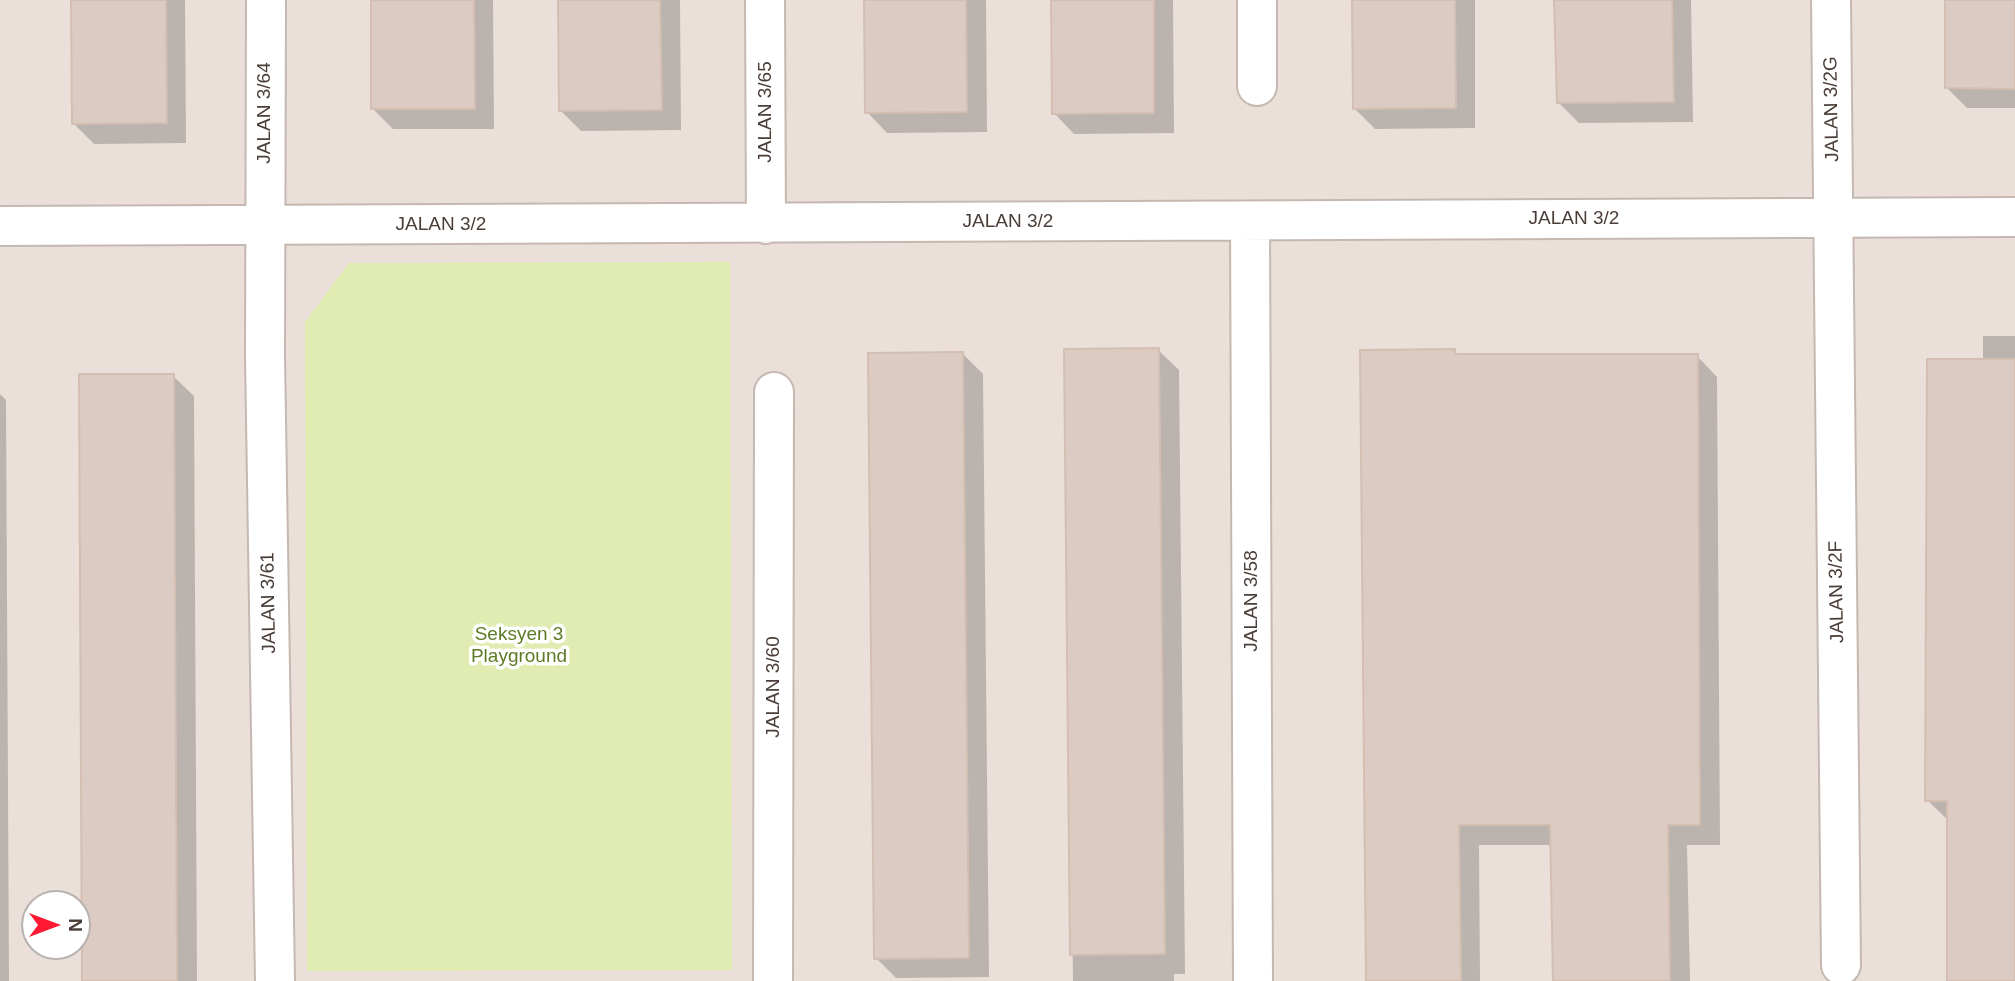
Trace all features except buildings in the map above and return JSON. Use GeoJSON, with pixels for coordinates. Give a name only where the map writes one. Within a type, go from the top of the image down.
{"type":"FeatureCollection","features":[{"type":"Feature","properties":{"kind":"street","name":"JALAN 3/64"},"geometry":{"type":"LineString","coordinates":[[265,225],[266,0]]}},
{"type":"Feature","properties":{"kind":"street","name":"JALAN 3/65"},"geometry":{"type":"LineString","coordinates":[[765,0],[766,224]]}},
{"type":"Feature","properties":{"kind":"street"},"geometry":{"type":"LineString","coordinates":[[1257,0],[1257,86]]}},
{"type":"Feature","properties":{"kind":"street","name":"JALAN 3/2G"},"geometry":{"type":"LineString","coordinates":[[1831,0],[1833,218]]}},
{"type":"Feature","properties":{"kind":"street","name":"JALAN 3/2"},"geometry":{"type":"LineString","coordinates":[[0,226],[2015,217]]}},
{"type":"Feature","properties":{"kind":"street","name":"JALAN 3/2F"},"geometry":{"type":"LineString","coordinates":[[1833,218],[1840,965]]}},
{"type":"Feature","properties":{"kind":"street","name":"JALAN 3/58"},"geometry":{"type":"LineString","coordinates":[[1250,221],[1253,981]]}},
{"type":"Feature","properties":{"kind":"street","name":"JALAN 3/61"},"geometry":{"type":"LineString","coordinates":[[265,225],[275,981]]}},
{"type":"Feature","properties":{"kind":"street","name":"JALAN 3/60"},"geometry":{"type":"LineString","coordinates":[[773,981],[774,392]]}},
{"type":"Feature","properties":{"kind":"shaded area"},"geometry":{"type":"Polygon","coordinates":[[[0,0],[2015,0],[2015,981],[0,981],[0,0]]]}},
{"type":"Feature","properties":{"kind":"green space","name":"Seksyen 3 Playground"},"geometry":{"type":"Polygon","coordinates":[[[730,262],[732,970],[307,971],[305,322],[349,263],[730,262]]]}}]}
